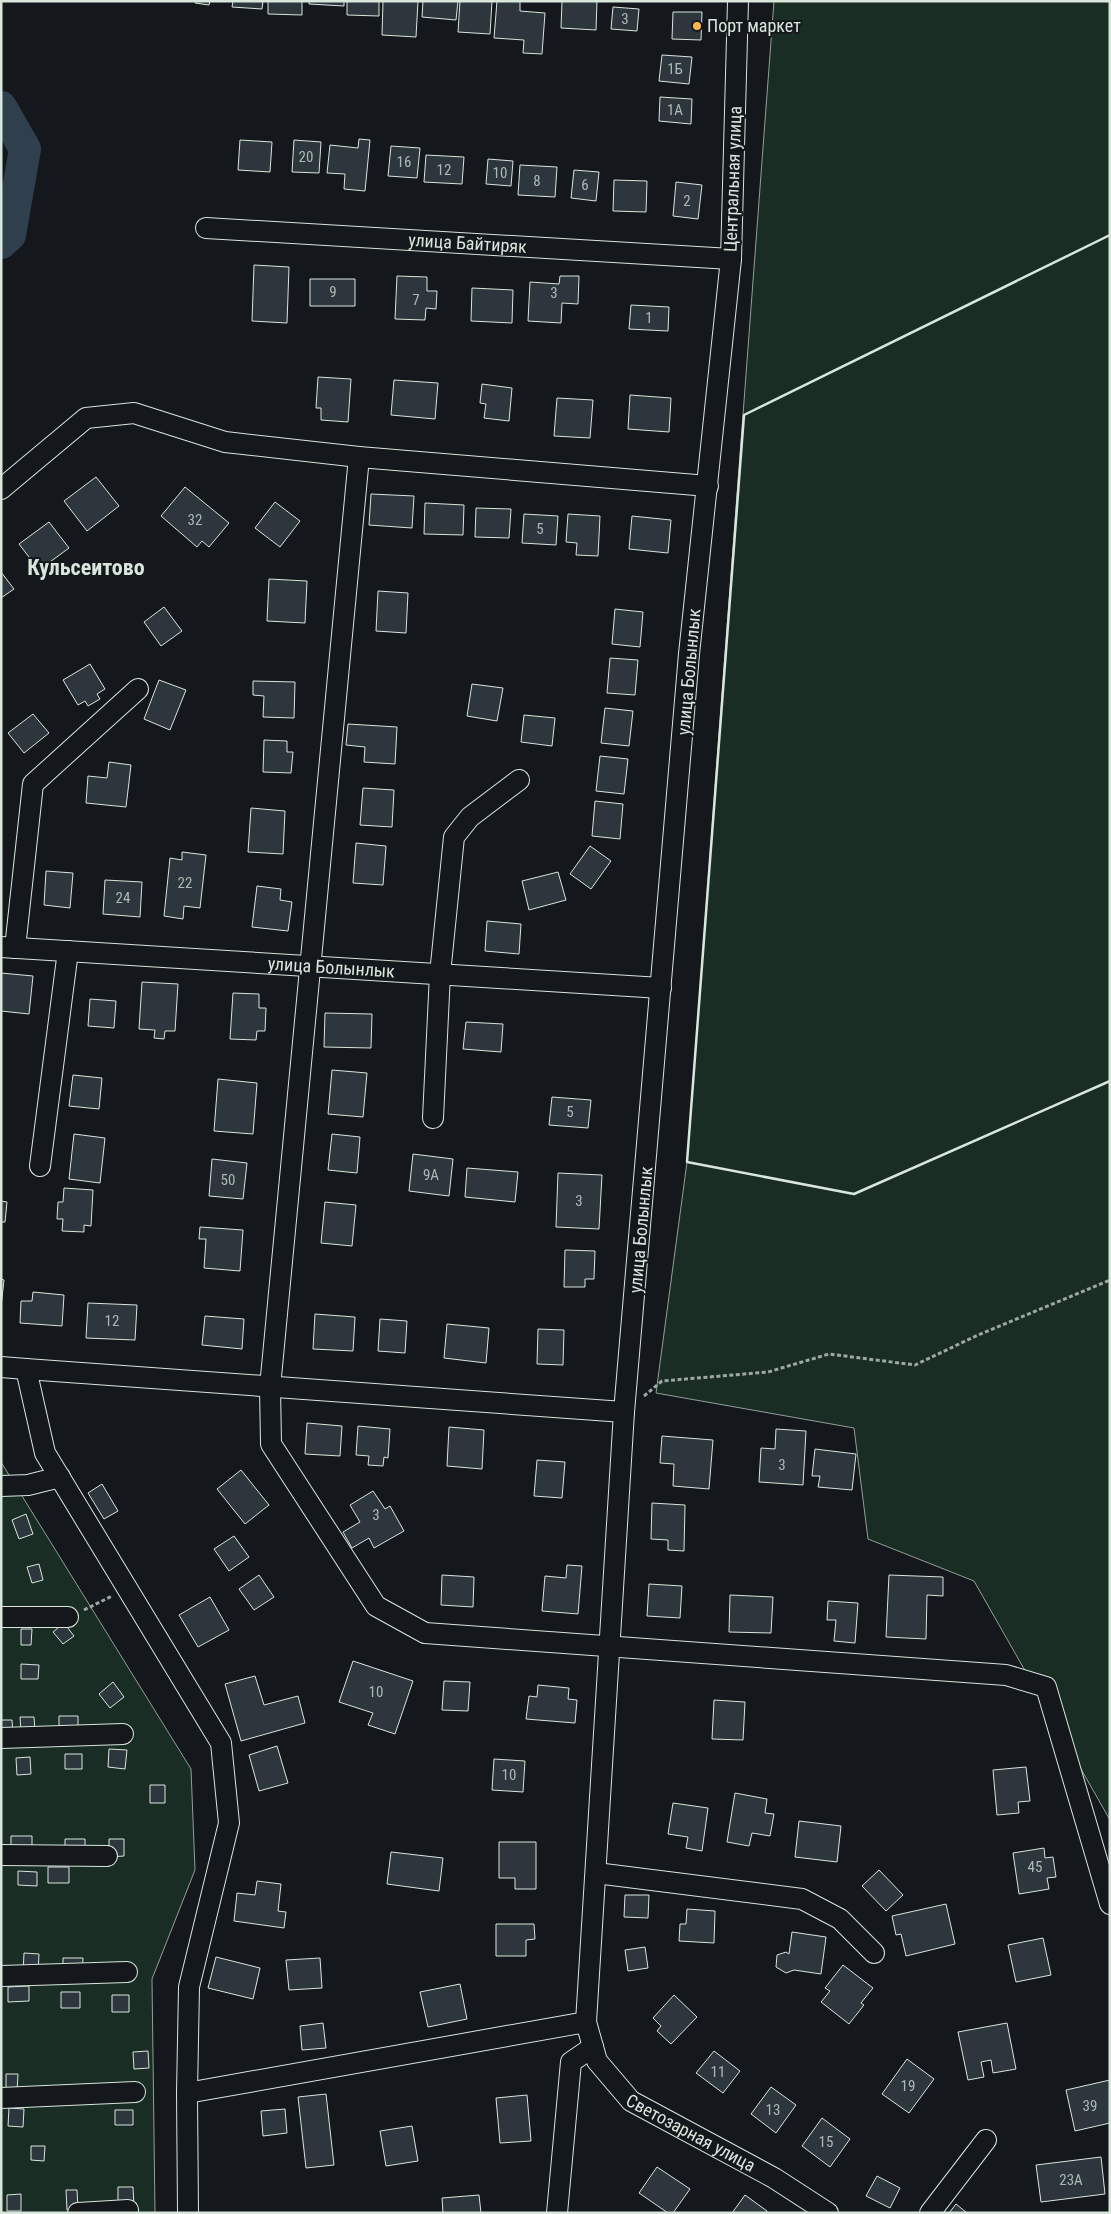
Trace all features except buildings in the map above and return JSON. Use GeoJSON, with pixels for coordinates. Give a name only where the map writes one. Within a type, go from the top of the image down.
{"type":"FeatureCollection","features":[{"type":"Feature","properties":{"kind":"street","name":"Центральная улица"},"geometry":{"type":"LineString","coordinates":[[722,356],[731,259],[738,1]]}},
{"type":"Feature","properties":{"kind":"street","name":"улица Байтиряк"},"geometry":{"type":"LineString","coordinates":[[206,228],[731,259]]}},
{"type":"Feature","properties":{"kind":"street","name":"улица Болынлык"},"geometry":{"type":"LineString","coordinates":[[611,1645],[624,1412],[689,654],[722,356]]}},
{"type":"Feature","properties":{"kind":"street"},"geometry":{"type":"LineString","coordinates":[[1,489],[86,418],[134,413],[225,442],[359,457],[708,486]]}},
{"type":"Feature","properties":{"kind":"street"},"geometry":{"type":"LineString","coordinates":[[359,457],[270,1388],[271,1444],[376,1606],[425,1633],[1006,1675],[1046,1687],[1110,1904]]}},
{"type":"Feature","properties":{"kind":"street"},"geometry":{"type":"LineString","coordinates":[[8,948],[33,784],[138,688]]}},
{"type":"Feature","properties":{"kind":"street"},"geometry":{"type":"LineString","coordinates":[[433,1118],[440,974],[454,837],[470,816],[519,780]]}},
{"type":"Feature","properties":{"kind":"street","name":"улица Болынлык"},"geometry":{"type":"LineString","coordinates":[[8,948],[661,988]]}},
{"type":"Feature","properties":{"kind":"street"},"geometry":{"type":"LineString","coordinates":[[40,1166],[68,951]]}},
{"type":"Feature","properties":{"kind":"street"},"geometry":{"type":"LineString","coordinates":[[1,1367],[270,1388],[624,1412]]}},
{"type":"Feature","properties":{"kind":"street"},"geometry":{"type":"LineString","coordinates":[[26,1369],[45,1453],[221,1743],[229,1823],[189,1987],[187,2093],[188,2213]]}},
{"type":"Feature","properties":{"kind":"street"},"geometry":{"type":"LineString","coordinates":[[1,1486],[28,1485],[60,1477]]}},
{"type":"Feature","properties":{"kind":"street"},"geometry":{"type":"LineString","coordinates":[[1,1617],[68,1617]]}},
{"type":"Feature","properties":{"kind":"street","name":"Светозарная улица"},"geometry":{"type":"LineString","coordinates":[[611,1645],[586,2022],[597,2061],[632,2101],[774,2178],[828,2213]]}},
{"type":"Feature","properties":{"kind":"street"},"geometry":{"type":"LineString","coordinates":[[1,1738],[123,1734]]}},
{"type":"Feature","properties":{"kind":"street"},"geometry":{"type":"LineString","coordinates":[[1,1855],[107,1856]]}},
{"type":"Feature","properties":{"kind":"street"},"geometry":{"type":"LineString","coordinates":[[596,1873],[802,1899],[840,1918],[874,1953]]}},
{"type":"Feature","properties":{"kind":"street"},"geometry":{"type":"LineString","coordinates":[[1,1976],[126,1972]]}},
{"type":"Feature","properties":{"kind":"street"},"geometry":{"type":"LineString","coordinates":[[187,2093],[586,2022]]}},
{"type":"Feature","properties":{"kind":"street"},"geometry":{"type":"LineString","coordinates":[[557,2213],[571,2062],[593,2047]]}},
{"type":"Feature","properties":{"kind":"street"},"geometry":{"type":"LineString","coordinates":[[1,2098],[135,2092]]}},
{"type":"Feature","properties":{"kind":"street"},"geometry":{"type":"LineString","coordinates":[[930,2213],[986,2140]]}},
{"type":"Feature","properties":{"kind":"street"},"geometry":{"type":"LineString","coordinates":[[78,2213],[128,2210]]}},
{"type":"Feature","properties":{"kind":"path"},"geometry":{"type":"LineString","coordinates":[[624,1412],[662,1381],[768,1372],[829,1354],[915,1365],[978,1335],[1110,1280]]}},
{"type":"Feature","properties":{"kind":"green space"},"geometry":{"type":"Polygon","coordinates":[[[774,1],[1110,1],[1110,1820],[974,1581],[868,1539],[854,1428],[656,1393],[687,1162],[774,1]]]}},
{"type":"Feature","properties":{"kind":"green space"},"geometry":{"type":"Polygon","coordinates":[[[1,1462],[191,1769],[195,1870],[152,1979],[155,2213],[1,2213],[1,1462]]]}},
{"type":"Feature","properties":{"kind":"waterway"},"geometry":{"type":"LineString","coordinates":[[1,107],[25,149],[10,235],[1,243]]}},
{"type":"Feature","properties":{"kind":"wall"},"geometry":{"type":"LineString","coordinates":[[1110,235],[744,415],[687,1162],[854,1194],[1110,1081]]}},
{"type":"Feature","properties":{"kind":"place","name":"Порт маркет"},"geometry":{"type":"Point","coordinates":[697,26]}},
{"type":"Feature","properties":{"kind":"district","name":"Кульсеитово"},"geometry":{"type":"Point","coordinates":[86,567]}}]}
